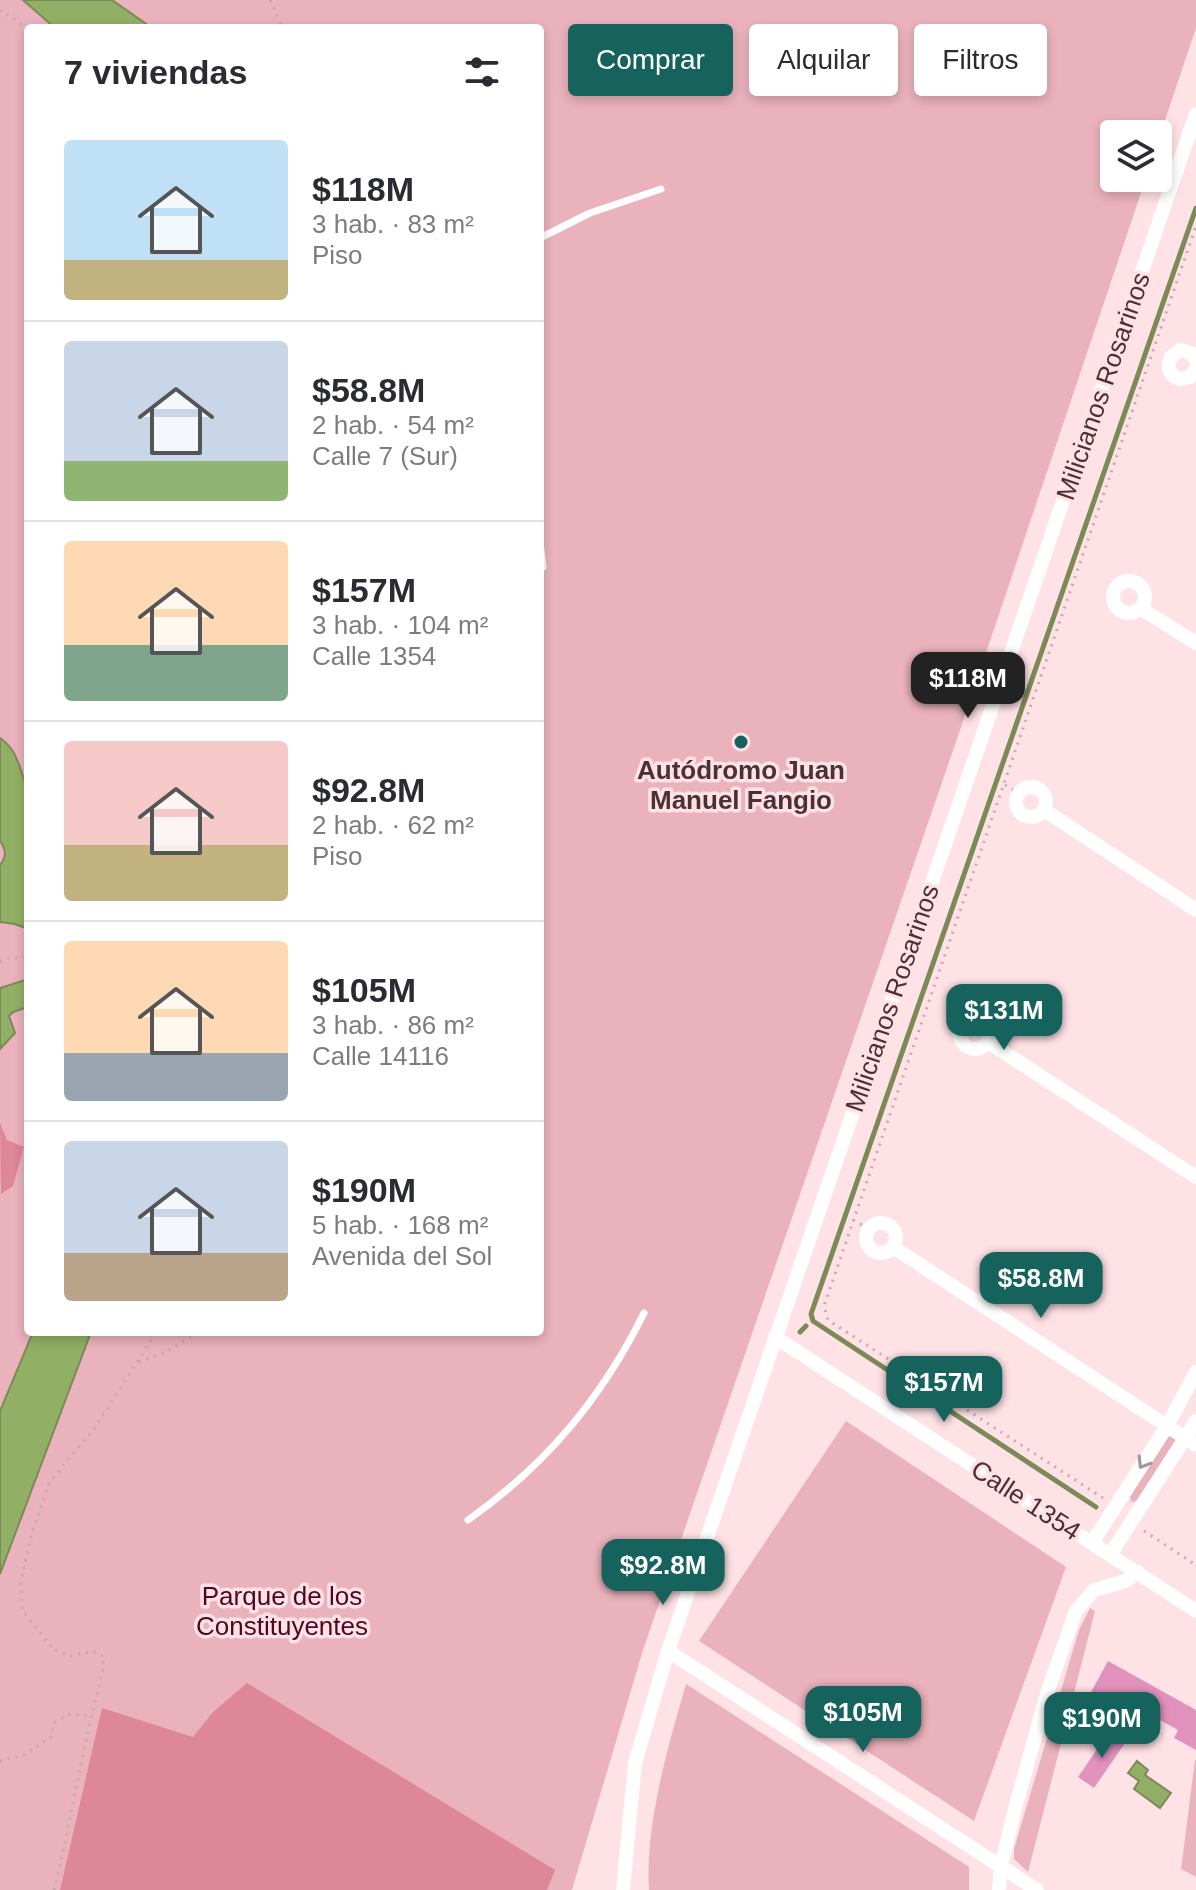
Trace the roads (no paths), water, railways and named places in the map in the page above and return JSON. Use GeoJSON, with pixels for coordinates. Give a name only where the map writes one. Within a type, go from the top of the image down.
{"type":"FeatureCollection","features":[{"type":"Feature","properties":{"kind":"street","name":"Milicianos Rosarinos"},"geometry":{"type":"LineString","coordinates":[[623,1890],[635,1763],[668,1651],[1196,114]]}},
{"type":"Feature","properties":{"kind":"street"},"geometry":{"type":"LineString","coordinates":[[1140,608],[1196,643]]}},
{"type":"Feature","properties":{"kind":"street"},"geometry":{"type":"LineString","coordinates":[[1028,788],[1039,789],[1046,799],[1044,810],[1034,817],[1023,815],[1017,805],[1019,794],[1028,788]]}},
{"type":"Feature","properties":{"kind":"street"},"geometry":{"type":"LineString","coordinates":[[1044,810],[1196,910]]}},
{"type":"Feature","properties":{"kind":"street"},"geometry":{"type":"LineString","coordinates":[[988,1042],[1196,1177]]}},
{"type":"Feature","properties":{"kind":"street"},"geometry":{"type":"LineString","coordinates":[[879,1224],[890,1226],[896,1236],[893,1247],[884,1253],[873,1250],[866,1241],[869,1229],[879,1224]]}},
{"type":"Feature","properties":{"kind":"street"},"geometry":{"type":"LineString","coordinates":[[893,1247],[1191,1441]]}},
{"type":"Feature","properties":{"kind":"street","name":"Calle 1354"},"geometry":{"type":"LineString","coordinates":[[775,1337],[1196,1611]]}},
{"type":"Feature","properties":{"kind":"street"},"geometry":{"type":"LineString","coordinates":[[1092,1543],[1167,1426],[1196,1372]]}},
{"type":"Feature","properties":{"kind":"street"},"geometry":{"type":"LineString","coordinates":[[1110,1555],[1191,1441],[1196,1421]]}},
{"type":"Feature","properties":{"kind":"street"},"geometry":{"type":"LineString","coordinates":[[999,1890],[1001,1866],[1048,1690],[1076,1611],[1094,1590],[1126,1581],[1138,1572]]}},
{"type":"Feature","properties":{"kind":"street"},"geometry":{"type":"LineString","coordinates":[[668,1651],[1037,1890]]}},
{"type":"Feature","properties":{"kind":"lane"},"geometry":{"type":"LineString","coordinates":[[544,236],[590,213],[661,189]]}},
{"type":"Feature","properties":{"kind":"lane"},"geometry":{"type":"LineString","coordinates":[[468,1520],[517,1483],[561,1441],[616,1367],[644,1313]]}},
{"type":"Feature","properties":{"kind":"waterway"},"geometry":{"type":"LineString","coordinates":[[1096,1507],[813,1321],[811,1314],[1196,208]]}},
{"type":"Feature","properties":{"kind":"waterway"},"geometry":{"type":"LineString","coordinates":[[800,1332],[806,1326]]}},
{"type":"Feature","properties":{"kind":"place","name":"Autódromo Juan Manuel Fangio"},"geometry":{"type":"Point","coordinates":[741,742]}},
{"type":"Feature","properties":{"kind":"park label","name":"Parque de los Constituyentes"},"geometry":{"type":"Point","coordinates":[282,1611]}}]}
